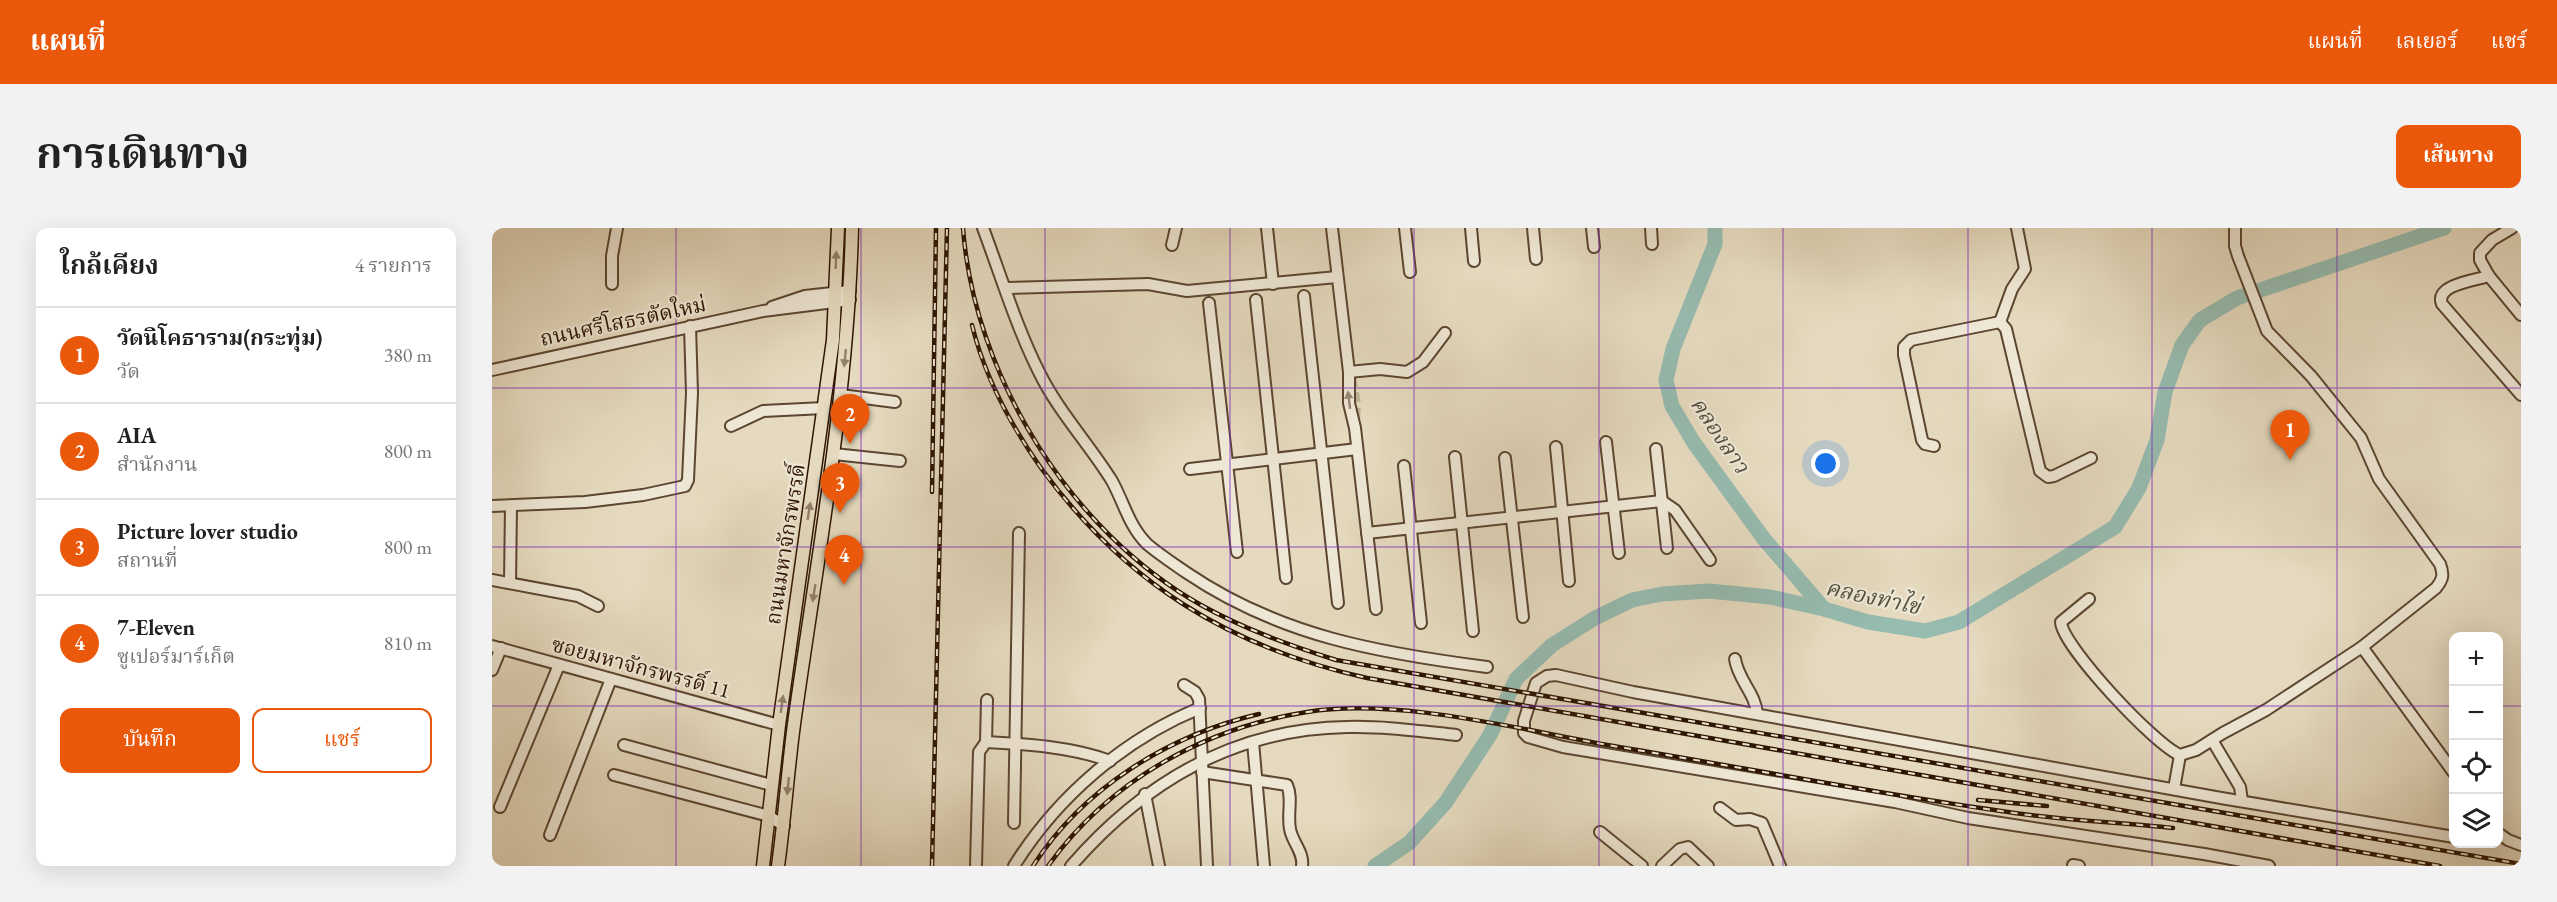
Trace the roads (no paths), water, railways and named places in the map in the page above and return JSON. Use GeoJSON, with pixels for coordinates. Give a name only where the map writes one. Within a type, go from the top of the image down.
{"type":"FeatureCollection","features":[{"type":"Feature","properties":{"kind":"main road","name":"ถนนมหาจักรพรรดิ์"},"geometry":{"type":"LineString","coordinates":[[763,866],[771,785],[833,340],[838,228]]}},
{"type":"Feature","properties":{"kind":"main road","name":"ถนนมหาจักรพรรดิ์"},"geometry":{"type":"LineString","coordinates":[[778,866],[794,719],[841,395],[850,295],[852,228]]}},
{"type":"Feature","properties":{"kind":"street"},"geometry":{"type":"LineString","coordinates":[[612,284],[612,256],[616,228]]}},
{"type":"Feature","properties":{"kind":"street"},"geometry":{"type":"LineString","coordinates":[[983,228],[1039,372],[1071,424],[1111,481],[1133,528],[1162,556],[1209,588],[1259,615],[1365,647],[1440,662],[1487,667]]}},
{"type":"Feature","properties":{"kind":"street"},"geometry":{"type":"LineString","coordinates":[[1172,244],[1176,228]]}},
{"type":"Feature","properties":{"kind":"street"},"geometry":{"type":"LineString","coordinates":[[1267,228],[1273,284]]}},
{"type":"Feature","properties":{"kind":"street"},"geometry":{"type":"LineString","coordinates":[[1332,228],[1349,372],[1349,403],[1355,428],[1376,609]]}},
{"type":"Feature","properties":{"kind":"street"},"geometry":{"type":"LineString","coordinates":[[1405,228],[1410,272]]}},
{"type":"Feature","properties":{"kind":"street"},"geometry":{"type":"LineString","coordinates":[[1471,228],[1474,261]]}},
{"type":"Feature","properties":{"kind":"street"},"geometry":{"type":"LineString","coordinates":[[1533,228],[1536,258]]}},
{"type":"Feature","properties":{"kind":"street"},"geometry":{"type":"LineString","coordinates":[[1592,228],[1594,247]]}},
{"type":"Feature","properties":{"kind":"street"},"geometry":{"type":"LineString","coordinates":[[1651,228],[1652,244]]}},
{"type":"Feature","properties":{"kind":"street"},"geometry":{"type":"LineString","coordinates":[[2000,322],[2012,289],[2025,269],[2017,228]]}},
{"type":"Feature","properties":{"kind":"street"},"geometry":{"type":"LineString","coordinates":[[2089,599],[2061,622],[2068,640],[2092,671],[2138,720],[2167,749],[2180,755],[2189,754],[2266,710],[2362,647],[2436,588],[2442,580],[2443,573],[2440,564],[2379,478],[2361,438],[2311,376],[2274,341],[2262,321],[2235,246],[2235,228]]}},
{"type":"Feature","properties":{"kind":"street"},"geometry":{"type":"LineString","coordinates":[[2512,228],[2492,240],[2480,252],[2480,261],[2489,276],[2521,315]]}},
{"type":"Feature","properties":{"kind":"street"},"geometry":{"type":"LineString","coordinates":[[2489,276],[2447,290],[2441,294],[2440,299],[2521,395]]}},
{"type":"Feature","properties":{"kind":"street"},"geometry":{"type":"LineString","coordinates":[[1007,288],[1148,284],[1187,291],[1336,277]]}},
{"type":"Feature","properties":{"kind":"street","name":"ถนนศรีโสธรตัดใหม่"},"geometry":{"type":"LineString","coordinates":[[492,370],[763,311],[805,296],[850,295]]}},
{"type":"Feature","properties":{"kind":"street"},"geometry":{"type":"LineString","coordinates":[[1304,296],[1338,603]]}},
{"type":"Feature","properties":{"kind":"street"},"geometry":{"type":"LineString","coordinates":[[1256,300],[1286,578]]}},
{"type":"Feature","properties":{"kind":"street"},"geometry":{"type":"LineString","coordinates":[[1209,303],[1237,552]]}},
{"type":"Feature","properties":{"kind":"street"},"geometry":{"type":"LineString","coordinates":[[1934,446],[1925,444],[1922,440],[1904,347],[1911,340],[2000,322]]}},
{"type":"Feature","properties":{"kind":"street"},"geometry":{"type":"LineString","coordinates":[[2000,322],[2008,336],[2040,471],[2043,475],[2054,476],[2091,458]]}},
{"type":"Feature","properties":{"kind":"street"},"geometry":{"type":"LineString","coordinates":[[492,506],[624,498],[685,486],[688,480],[690,431],[690,327]]}},
{"type":"Feature","properties":{"kind":"street"},"geometry":{"type":"LineString","coordinates":[[1349,372],[1380,369],[1407,372],[1423,362],[1445,333]]}},
{"type":"Feature","properties":{"kind":"street"},"geometry":{"type":"LineString","coordinates":[[841,395],[895,402]]}},
{"type":"Feature","properties":{"kind":"street"},"geometry":{"type":"LineString","coordinates":[[731,426],[764,411],[824,408]]}},
{"type":"Feature","properties":{"kind":"street"},"geometry":{"type":"LineString","coordinates":[[1606,442],[1619,553]]}},
{"type":"Feature","properties":{"kind":"street"},"geometry":{"type":"LineString","coordinates":[[1556,447],[1569,581]]}},
{"type":"Feature","properties":{"kind":"street"},"geometry":{"type":"LineString","coordinates":[[1190,469],[1357,449]]}},
{"type":"Feature","properties":{"kind":"street"},"geometry":{"type":"LineString","coordinates":[[1656,449],[1667,548]]}},
{"type":"Feature","properties":{"kind":"street"},"geometry":{"type":"LineString","coordinates":[[834,454],[900,461]]}},
{"type":"Feature","properties":{"kind":"street"},"geometry":{"type":"LineString","coordinates":[[1455,457],[1473,631]]}},
{"type":"Feature","properties":{"kind":"street"},"geometry":{"type":"LineString","coordinates":[[1505,458],[1523,617]]}},
{"type":"Feature","properties":{"kind":"street"},"geometry":{"type":"LineString","coordinates":[[1404,466],[1421,623]]}},
{"type":"Feature","properties":{"kind":"street"},"geometry":{"type":"LineString","coordinates":[[1367,533],[1662,501],[1675,510],[1710,560]]}},
{"type":"Feature","properties":{"kind":"street"},"geometry":{"type":"LineString","coordinates":[[510,583],[511,506]]}},
{"type":"Feature","properties":{"kind":"street"},"geometry":{"type":"LineString","coordinates":[[1014,823],[1019,532]]}},
{"type":"Feature","properties":{"kind":"street"},"geometry":{"type":"LineString","coordinates":[[492,580],[578,596],[598,606]]}},
{"type":"Feature","properties":{"kind":"street"},"geometry":{"type":"LineString","coordinates":[[492,670],[496,647]]}},
{"type":"Feature","properties":{"kind":"street","name":"ซอยมหาจักรพรรดิ์ 11"},"geometry":{"type":"LineString","coordinates":[[496,647],[779,725]]}},
{"type":"Feature","properties":{"kind":"street"},"geometry":{"type":"LineString","coordinates":[[2362,647],[2449,766]]}},
{"type":"Feature","properties":{"kind":"street"},"geometry":{"type":"LineString","coordinates":[[1735,659],[1738,673],[1755,702],[1757,714]]}},
{"type":"Feature","properties":{"kind":"street"},"geometry":{"type":"LineString","coordinates":[[500,807],[560,665]]}},
{"type":"Feature","properties":{"kind":"street"},"geometry":{"type":"LineString","coordinates":[[2269,866],[2193,852],[1968,818],[1895,802],[1574,749],[1528,737],[1523,728],[1526,711],[1536,683],[1547,676],[1556,675],[1757,714],[2449,836]]}},
{"type":"Feature","properties":{"kind":"street"},"geometry":{"type":"LineString","coordinates":[[550,835],[611,679]]}},
{"type":"Feature","properties":{"kind":"street"},"geometry":{"type":"LineString","coordinates":[[1184,686],[1198,695],[1200,708],[1207,866]]}},
{"type":"Feature","properties":{"kind":"street"},"geometry":{"type":"LineString","coordinates":[[976,866],[979,752],[986,742],[987,700]]}},
{"type":"Feature","properties":{"kind":"street"},"geometry":{"type":"LineString","coordinates":[[1014,866],[1060,806],[1088,778],[1158,728],[1200,708]]}},
{"type":"Feature","properties":{"kind":"street"},"geometry":{"type":"LineString","coordinates":[[1071,866],[1102,833],[1145,794],[1203,759],[1253,742],[1318,729],[1382,727],[1456,735]]}},
{"type":"Feature","properties":{"kind":"street"},"geometry":{"type":"LineString","coordinates":[[2212,740],[2240,787],[2242,801]]}},
{"type":"Feature","properties":{"kind":"street"},"geometry":{"type":"LineString","coordinates":[[986,742],[1015,743],[1086,754],[1110,761]]}},
{"type":"Feature","properties":{"kind":"street"},"geometry":{"type":"LineString","coordinates":[[1253,742],[1264,866]]}},
{"type":"Feature","properties":{"kind":"street"},"geometry":{"type":"LineString","coordinates":[[624,745],[771,785]]}},
{"type":"Feature","properties":{"kind":"street"},"geometry":{"type":"LineString","coordinates":[[2174,789],[2180,755]]}},
{"type":"Feature","properties":{"kind":"street"},"geometry":{"type":"LineString","coordinates":[[1202,772],[1281,783],[1288,788],[1290,831],[1303,859],[1302,866]]}},
{"type":"Feature","properties":{"kind":"street"},"geometry":{"type":"LineString","coordinates":[[614,775],[769,816],[784,826]]}},
{"type":"Feature","properties":{"kind":"street"},"geometry":{"type":"LineString","coordinates":[[1145,794],[1159,866]]}},
{"type":"Feature","properties":{"kind":"street"},"geometry":{"type":"LineString","coordinates":[[1720,808],[1736,820],[1750,819],[1762,823],[1780,866]]}},
{"type":"Feature","properties":{"kind":"street"},"geometry":{"type":"LineString","coordinates":[[1600,832],[1642,866]]}},
{"type":"Feature","properties":{"kind":"street"},"geometry":{"type":"LineString","coordinates":[[2503,836],[2521,845]]}},
{"type":"Feature","properties":{"kind":"street"},"geometry":{"type":"LineString","coordinates":[[1662,866],[1680,849],[1688,847],[1708,866]]}},
{"type":"Feature","properties":{"kind":"waterway","name":"คลองลาว"},"geometry":{"type":"LineString","coordinates":[[1715,228],[1715,244],[1673,349],[1666,380],[1672,406],[1694,443],[1764,539],[1824,609]]}},
{"type":"Feature","properties":{"kind":"waterway","name":"คลองท่าไข่"},"geometry":{"type":"LineString","coordinates":[[1375,866],[1409,843],[1446,802],[1490,735],[1516,679],[1552,645],[1595,618],[1632,600],[1662,594],[1709,591],[1770,597],[1868,622],[1925,631],[1959,622],[2115,527],[2139,488],[2157,440],[2165,392],[2182,345],[2200,320],[2237,298],[2444,228]]}},
{"type":"Feature","properties":{"kind":"tunnel"},"geometry":{"type":"LineString","coordinates":[[1351,378],[1356,403],[1355,422]]}},
{"type":"Feature","properties":{"kind":"railway"},"geometry":{"type":"LineString","coordinates":[[932,492],[936,228]]}},
{"type":"Feature","properties":{"kind":"railway"},"geometry":{"type":"LineString","coordinates":[[932,866],[947,228]]}},
{"type":"Feature","properties":{"kind":"railway"},"geometry":{"type":"LineString","coordinates":[[963,228],[971,284],[987,339],[1009,393],[1037,445],[1071,493],[1111,536],[1154,574],[1201,605],[1267,636],[1336,660],[2521,864]]}},
{"type":"Feature","properties":{"kind":"railway"},"geometry":{"type":"LineString","coordinates":[[972,325],[991,382],[1009,417],[1041,468],[1073,509],[1108,545],[1145,577],[1184,604],[1225,628],[1270,648],[1317,665],[1367,678],[2440,866]]}},
{"type":"Feature","properties":{"kind":"railway"},"geometry":{"type":"LineString","coordinates":[[1048,866],[1072,836],[1100,808],[1130,784],[1162,763],[1196,745],[1232,731],[1307,712],[1343,709],[1422,712],[1953,804],[2043,817],[2173,828]]}},
{"type":"Feature","properties":{"kind":"railway"},"geometry":{"type":"LineString","coordinates":[[1033,866],[1053,838],[1077,812],[1131,769],[1193,736],[1226,723],[1259,714]]}},
{"type":"Feature","properties":{"kind":"railway"},"geometry":{"type":"LineString","coordinates":[[1978,800],[2047,806]]}},
{"type":"Feature","properties":{"kind":"place","name":"AIA"},"geometry":{"type":"Point","coordinates":[850,444]}},
{"type":"Feature","properties":{"kind":"place","name":"วัดนิโคธาราม(กระทุ่ม)"},"geometry":{"type":"Point","coordinates":[2290,460]}},
{"type":"Feature","properties":{"kind":"place","name":"Picture lover studio"},"geometry":{"type":"Point","coordinates":[840,513]}},
{"type":"Feature","properties":{"kind":"place","name":"7-Eleven"},"geometry":{"type":"Point","coordinates":[844,585]}}]}
